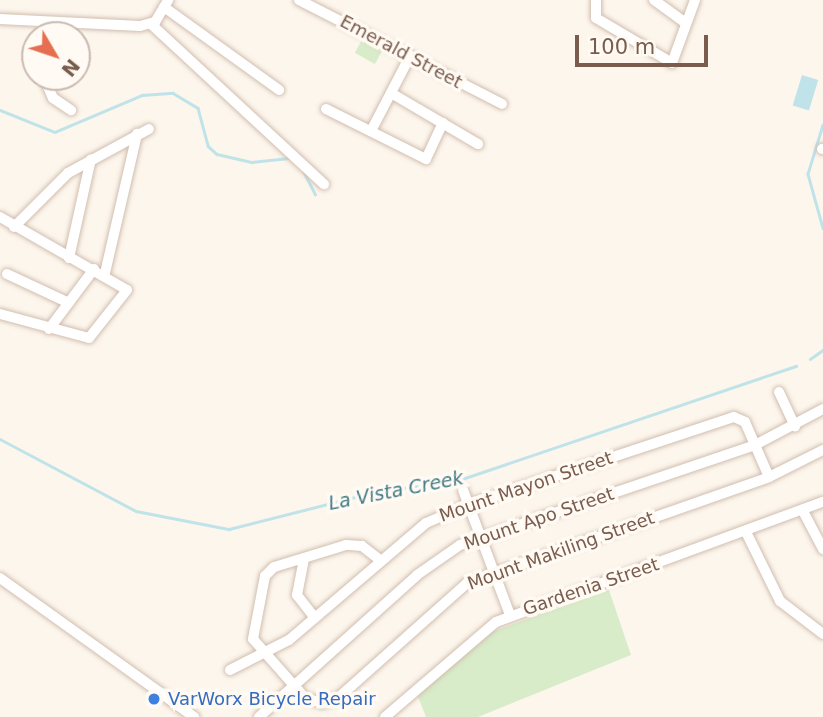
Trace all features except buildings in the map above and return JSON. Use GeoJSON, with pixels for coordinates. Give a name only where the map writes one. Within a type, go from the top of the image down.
{"type":"FeatureCollection","features":[{"type":"Feature","properties":{"kind":"street","name":"Emerald Street"},"geometry":{"type":"LineString","coordinates":[[299,0],[502,104]]}},
{"type":"Feature","properties":{"kind":"street"},"geometry":{"type":"LineString","coordinates":[[596,0],[596,18],[672,63],[683,21],[695,0]]}},
{"type":"Feature","properties":{"kind":"street"},"geometry":{"type":"LineString","coordinates":[[654,0],[683,21]]}},
{"type":"Feature","properties":{"kind":"street"},"geometry":{"type":"LineString","coordinates":[[151,24],[166,4],[279,90]]}},
{"type":"Feature","properties":{"kind":"street"},"geometry":{"type":"LineString","coordinates":[[0,19],[21,24]]}},
{"type":"Feature","properties":{"kind":"street"},"geometry":{"type":"LineString","coordinates":[[91,27],[151,24],[324,184]]}},
{"type":"Feature","properties":{"kind":"street"},"geometry":{"type":"LineString","coordinates":[[371,131],[410,57]]}},
{"type":"Feature","properties":{"kind":"street"},"geometry":{"type":"LineString","coordinates":[[50,91],[53,98],[71,110]]}},
{"type":"Feature","properties":{"kind":"street"},"geometry":{"type":"LineString","coordinates":[[391,93],[478,144]]}},
{"type":"Feature","properties":{"kind":"street"},"geometry":{"type":"LineString","coordinates":[[326,108],[426,159],[443,123]]}},
{"type":"Feature","properties":{"kind":"street"},"geometry":{"type":"LineString","coordinates":[[14,227],[56,182],[91,159],[149,129]]}},
{"type":"Feature","properties":{"kind":"street"},"geometry":{"type":"LineString","coordinates":[[49,329],[69,303],[100,271],[137,134]]}},
{"type":"Feature","properties":{"kind":"street"},"geometry":{"type":"LineString","coordinates":[[69,258],[91,159]]}},
{"type":"Feature","properties":{"kind":"street"},"geometry":{"type":"LineString","coordinates":[[0,217],[69,258],[124,285],[126,296],[94,335],[77,339],[0,314]]}},
{"type":"Feature","properties":{"kind":"street"},"geometry":{"type":"LineString","coordinates":[[7,274],[69,303]]}},
{"type":"Feature","properties":{"kind":"street"},"geometry":{"type":"LineString","coordinates":[[779,392],[795,426]]}},
{"type":"Feature","properties":{"kind":"street","name":"Mount Apo Street"},"geometry":{"type":"LineString","coordinates":[[259,717],[435,560],[480,538],[755,445],[823,409]]}},
{"type":"Feature","properties":{"kind":"street","name":"Mount Mayon Street"},"geometry":{"type":"LineString","coordinates":[[230,670],[263,657],[314,618],[426,523],[468,505],[741,418],[755,445]]}},
{"type":"Feature","properties":{"kind":"street"},"geometry":{"type":"LineString","coordinates":[[755,445],[769,477]]}},
{"type":"Feature","properties":{"kind":"street","name":"Mount Makiling Street"},"geometry":{"type":"LineString","coordinates":[[292,689],[316,702],[334,700],[456,591],[493,573],[769,477],[823,450]]}},
{"type":"Feature","properties":{"kind":"street"},"geometry":{"type":"LineString","coordinates":[[463,490],[510,615]]}},
{"type":"Feature","properties":{"kind":"street","name":"Gardenia Street"},"geometry":{"type":"LineString","coordinates":[[385,717],[510,615],[747,534],[804,513],[823,502]]}},
{"type":"Feature","properties":{"kind":"street"},"geometry":{"type":"LineString","coordinates":[[804,513],[823,549]]}},
{"type":"Feature","properties":{"kind":"street"},"geometry":{"type":"LineString","coordinates":[[747,534],[780,601],[823,634]]}},
{"type":"Feature","properties":{"kind":"street"},"geometry":{"type":"LineString","coordinates":[[292,689],[263,657],[252,631],[262,582],[274,567],[356,544],[380,560]]}},
{"type":"Feature","properties":{"kind":"street"},"geometry":{"type":"LineString","coordinates":[[304,559],[297,595],[314,618]]}},
{"type":"Feature","properties":{"kind":"street"},"geometry":{"type":"LineString","coordinates":[[0,578],[194,717]]}},
{"type":"Feature","properties":{"kind":"green space"},"geometry":{"type":"Polygon","coordinates":[[[363,38],[383,49],[375,64],[355,53],[363,38]]]}},
{"type":"Feature","properties":{"kind":"green space"},"geometry":{"type":"Polygon","coordinates":[[[609,590],[631,655],[478,717],[426,717],[417,694],[491,632],[609,590]]]}},
{"type":"Feature","properties":{"kind":"water"},"geometry":{"type":"Polygon","coordinates":[[[802,75],[818,80],[809,111],[793,106],[802,75]]]}},
{"type":"Feature","properties":{"kind":"waterway"},"geometry":{"type":"LineString","coordinates":[[0,110],[55,132],[142,95],[173,93],[198,108],[208,146],[217,154],[252,162],[289,158]]}},
{"type":"Feature","properties":{"kind":"waterway","name":"La Vista Creek"},"geometry":{"type":"LineString","coordinates":[[823,125],[808,174],[823,228]]}},
{"type":"Feature","properties":{"kind":"waterway"},"geometry":{"type":"LineString","coordinates":[[304,172],[315,194]]}},
{"type":"Feature","properties":{"kind":"waterway","name":"La Vista Creek"},"geometry":{"type":"LineString","coordinates":[[810,359],[823,350]]}},
{"type":"Feature","properties":{"kind":"waterway","name":"La Vista Creek"},"geometry":{"type":"LineString","coordinates":[[0,439],[136,511],[229,529],[375,492],[456,481],[796,366]]}},
{"type":"Feature","properties":{"kind":"place","name":"VarWorx Bicycle Repair"},"geometry":{"type":"Point","coordinates":[154,699]}}]}
